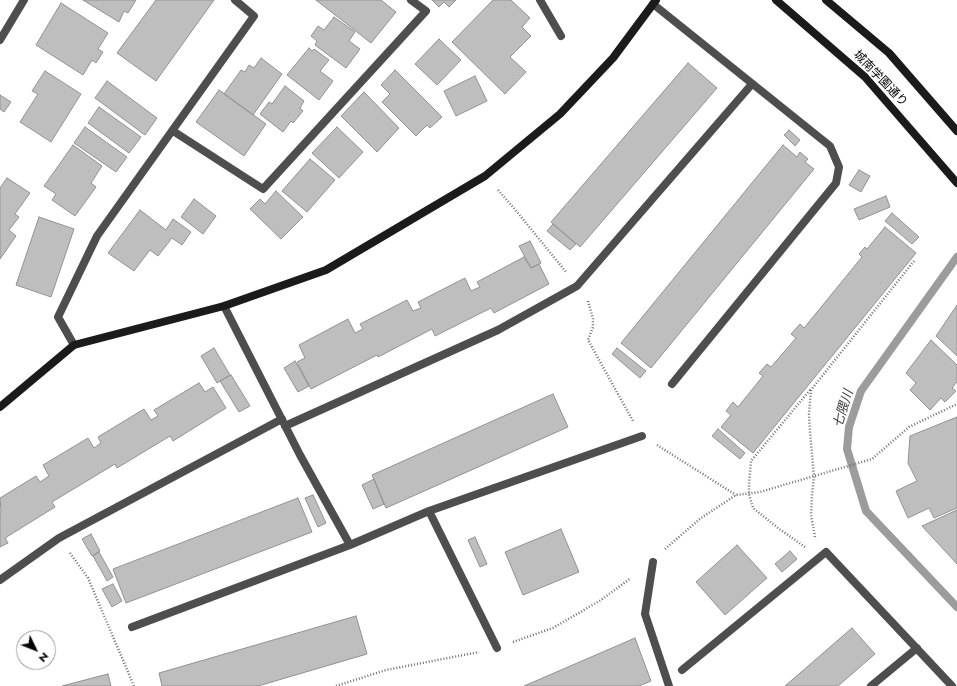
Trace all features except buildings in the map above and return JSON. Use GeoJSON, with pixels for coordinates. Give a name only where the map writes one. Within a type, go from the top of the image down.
{"type":"FeatureCollection","features":[{"type":"Feature","properties":{"kind":"street"},"geometry":{"type":"LineString","coordinates":[[0,40],[24,0]]}},
{"type":"Feature","properties":{"kind":"street"},"geometry":{"type":"LineString","coordinates":[[74,345],[58,316],[97,236],[254,16],[235,0]]}},
{"type":"Feature","properties":{"kind":"street"},"geometry":{"type":"LineString","coordinates":[[172,130],[263,189],[426,12],[411,0]]}},
{"type":"Feature","properties":{"kind":"street"},"geometry":{"type":"LineString","coordinates":[[540,0],[561,36]]}},
{"type":"Feature","properties":{"kind":"street","name":"城南学園通り"},"geometry":{"type":"LineString","coordinates":[[776,0],[865,77],[957,183]]}},
{"type":"Feature","properties":{"kind":"street","name":"城南学園通り"},"geometry":{"type":"LineString","coordinates":[[826,0],[889,53],[957,131]]}},
{"type":"Feature","properties":{"kind":"street"},"geometry":{"type":"LineString","coordinates":[[0,407],[74,345],[224,306],[326,270],[485,176],[560,114],[613,58],[655,2],[752,84],[830,146],[839,167],[836,183],[672,384]]}},
{"type":"Feature","properties":{"kind":"street"},"geometry":{"type":"LineString","coordinates":[[0,580],[59,538],[283,423],[498,330],[577,286],[752,84]]}},
{"type":"Feature","properties":{"kind":"street"},"geometry":{"type":"LineString","coordinates":[[224,306],[283,423],[350,545]]}},
{"type":"Feature","properties":{"kind":"street"},"geometry":{"type":"LineString","coordinates":[[132,627],[350,545],[429,511],[642,436]]}},
{"type":"Feature","properties":{"kind":"street"},"geometry":{"type":"LineString","coordinates":[[429,511],[497,648]]}},
{"type":"Feature","properties":{"kind":"street"},"geometry":{"type":"LineString","coordinates":[[682,670],[826,552],[952,686]]}},
{"type":"Feature","properties":{"kind":"street"},"geometry":{"type":"LineString","coordinates":[[653,562],[645,614],[666,685]]}},
{"type":"Feature","properties":{"kind":"street"},"geometry":{"type":"LineString","coordinates":[[871,686],[917,648]]}},
{"type":"Feature","properties":{"kind":"path"},"geometry":{"type":"LineString","coordinates":[[485,176],[514,206],[589,302],[594,318],[593,327],[588,340],[642,436],[736,496]]}},
{"type":"Feature","properties":{"kind":"path"},"geometry":{"type":"LineString","coordinates":[[821,556],[797,543],[753,508],[749,494],[751,461],[914,261]]}},
{"type":"Feature","properties":{"kind":"path"},"geometry":{"type":"LineString","coordinates":[[810,390],[810,426],[814,477],[811,515],[813,533],[821,556]]}},
{"type":"Feature","properties":{"kind":"path"},"geometry":{"type":"LineString","coordinates":[[336,686],[386,670],[497,648],[553,628],[601,600],[653,562],[670,544],[701,518],[736,496],[805,480],[872,459],[909,427],[957,404]]}},
{"type":"Feature","properties":{"kind":"path"},"geometry":{"type":"LineString","coordinates":[[59,538],[88,578],[134,686]]}},
{"type":"Feature","properties":{"kind":"waterway","name":"七隈川"},"geometry":{"type":"LineString","coordinates":[[957,257],[861,391],[849,427],[847,449],[866,511],[957,607]]}}]}
